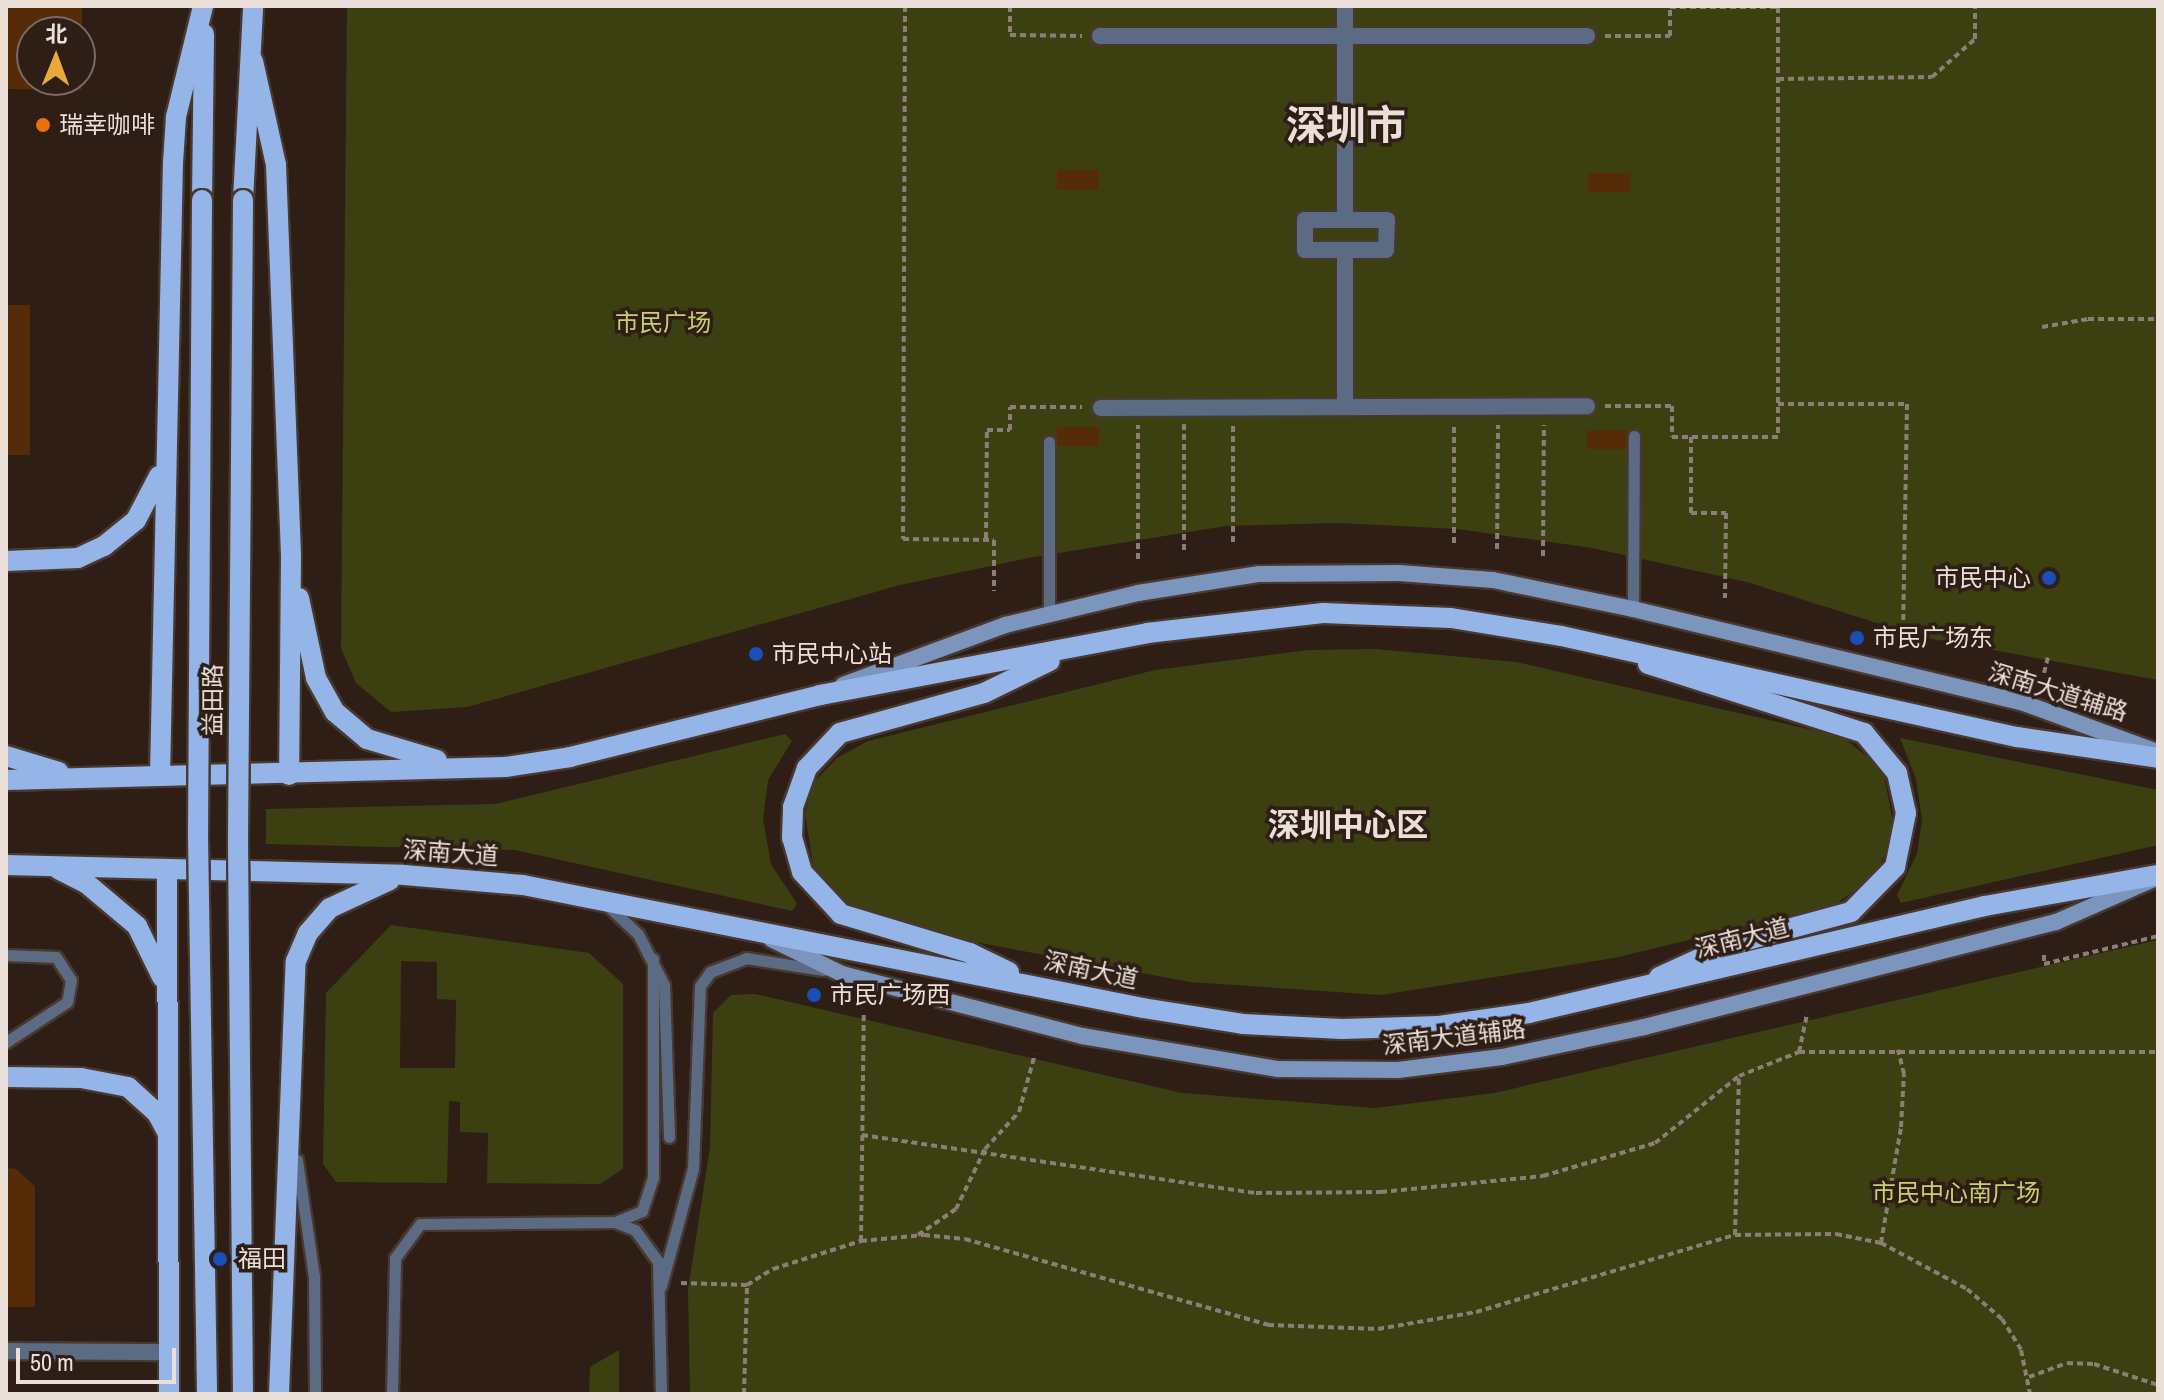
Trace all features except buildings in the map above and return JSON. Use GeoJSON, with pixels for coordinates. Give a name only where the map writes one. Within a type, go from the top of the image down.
{"type":"FeatureCollection","features":[{"type":"Feature","properties":{"kind":"main road","name":"益田路"},"geometry":{"type":"LineString","coordinates":[[204,6],[198,837],[207,1394]]}},
{"type":"Feature","properties":{"kind":"main road"},"geometry":{"type":"LineString","coordinates":[[160,776],[165,453],[176,117],[204,6]]}},
{"type":"Feature","properties":{"kind":"main road","name":"益田路"},"geometry":{"type":"LineString","coordinates":[[243,1394],[238,855],[243,200],[253,61],[253,8]]}},
{"type":"Feature","properties":{"kind":"main road"},"geometry":{"type":"LineString","coordinates":[[253,61],[276,165],[291,557],[289,775]]}},
{"type":"Feature","properties":{"kind":"main road"},"geometry":{"type":"LineString","coordinates":[[6,561],[78,558],[116,539],[151,498],[165,453]]}},
{"type":"Feature","properties":{"kind":"main road"},"geometry":{"type":"LineString","coordinates":[[291,557],[316,678],[349,726],[420,758],[505,767]]}},
{"type":"Feature","properties":{"kind":"main road","name":"深南大道辅路"},"geometry":{"type":"LineString","coordinates":[[820,695],[906,658],[1049,611],[1218,579],[1306,571],[1493,580],[1633,609],[2021,702],[2158,755]]}},
{"type":"Feature","properties":{"kind":"main road"},"geometry":{"type":"LineString","coordinates":[[6,780],[505,767],[570,757],[820,695],[1210,622],[1323,613],[1451,618],[1607,645],[2018,737],[2158,755]]}},
{"type":"Feature","properties":{"kind":"main road"},"geometry":{"type":"LineString","coordinates":[[1607,645],[1718,690],[1864,733],[1897,773],[1905,801],[1904,842],[1895,867],[1860,906],[1729,945],[1634,991]]}},
{"type":"Feature","properties":{"kind":"main road"},"geometry":{"type":"LineString","coordinates":[[1025,983],[970,953],[841,914],[802,872],[792,838],[793,807],[807,768],[840,733],[984,693],[1075,649]]}},
{"type":"Feature","properties":{"kind":"main road"},"geometry":{"type":"LineString","coordinates":[[6,756],[79,778]]}},
{"type":"Feature","properties":{"kind":"main road","name":"深南大道"},"geometry":{"type":"LineString","coordinates":[[6,865],[404,875],[523,885],[1194,1017],[1342,1029],[1485,1021],[1634,991],[1985,906],[2158,876]]}},
{"type":"Feature","properties":{"kind":"main road"},"geometry":{"type":"LineString","coordinates":[[50,866],[86,883],[137,926],[167,993]]}},
{"type":"Feature","properties":{"kind":"main road"},"geometry":{"type":"LineString","coordinates":[[167,869],[169,1394]]}},
{"type":"Feature","properties":{"kind":"main road"},"geometry":{"type":"LineString","coordinates":[[279,1394],[284,1149],[292,1079],[294,975],[308,933],[345,898],[404,875]]}},
{"type":"Feature","properties":{"kind":"main road","name":"深南大道辅路"},"geometry":{"type":"LineString","coordinates":[[752,929],[842,974],[1196,1059],[1278,1069],[1398,1070],[1644,1027],[2056,922],[2158,876]]}},
{"type":"Feature","properties":{"kind":"main road"},"geometry":{"type":"LineString","coordinates":[[6,1077],[81,1078],[128,1087],[157,1113],[168,1133]]}},
{"type":"Feature","properties":{"kind":"street"},"geometry":{"type":"LineString","coordinates":[[1345,6],[1345,220]]}},
{"type":"Feature","properties":{"kind":"street"},"geometry":{"type":"LineString","coordinates":[[1100,36],[1587,36]]}},
{"type":"Feature","properties":{"kind":"street"},"geometry":{"type":"LineString","coordinates":[[1305,220],[1345,220],[1387,220],[1386,250],[1305,250],[1305,220]]}},
{"type":"Feature","properties":{"kind":"street"},"geometry":{"type":"LineString","coordinates":[[1345,250],[1345,407]]}},
{"type":"Feature","properties":{"kind":"street"},"geometry":{"type":"LineString","coordinates":[[1101,408],[1587,406]]}},
{"type":"Feature","properties":{"kind":"street"},"geometry":{"type":"LineString","coordinates":[[6,1351],[169,1352]]}},
{"type":"Feature","properties":{"kind":"lane"},"geometry":{"type":"LineString","coordinates":[[1633,609],[1634,436]]}},
{"type":"Feature","properties":{"kind":"lane"},"geometry":{"type":"LineString","coordinates":[[1049,442],[1049,611]]}},
{"type":"Feature","properties":{"kind":"lane"},"geometry":{"type":"LineString","coordinates":[[599,899],[638,934],[653,959],[669,1010],[669,1137]]}},
{"type":"Feature","properties":{"kind":"lane"},"geometry":{"type":"LineString","coordinates":[[6,955],[56,957],[71,980],[67,1002],[6,1042]]}},
{"type":"Feature","properties":{"kind":"lane"},"geometry":{"type":"LineString","coordinates":[[661,1394],[661,1286],[693,1168],[700,986],[710,972],[746,958],[842,974]]}},
{"type":"Feature","properties":{"kind":"lane"},"geometry":{"type":"LineString","coordinates":[[392,1394],[393,1273],[400,1245],[413,1230],[434,1221],[615,1222],[642,1211],[653,1177],[653,959]]}},
{"type":"Feature","properties":{"kind":"lane"},"geometry":{"type":"LineString","coordinates":[[292,1079],[299,1189],[314,1276],[315,1394]]}},
{"type":"Feature","properties":{"kind":"lane"},"geometry":{"type":"LineString","coordinates":[[615,1222],[649,1243],[661,1286]]}},
{"type":"Feature","properties":{"kind":"path"},"geometry":{"type":"LineString","coordinates":[[905,6],[903,539],[994,540],[994,591]]}},
{"type":"Feature","properties":{"kind":"path"},"geometry":{"type":"LineString","coordinates":[[1010,6],[1010,35],[1100,36]]}},
{"type":"Feature","properties":{"kind":"path"},"geometry":{"type":"LineString","coordinates":[[1778,79],[1932,77],[1975,39],[1975,6]]}},
{"type":"Feature","properties":{"kind":"path"},"geometry":{"type":"LineString","coordinates":[[1587,36],[1670,36],[1670,7],[1778,7],[1778,437],[1672,437],[1672,406],[1587,406]]}},
{"type":"Feature","properties":{"kind":"path"},"geometry":{"type":"LineString","coordinates":[[2042,327],[2088,319],[2158,319]]}},
{"type":"Feature","properties":{"kind":"path"},"geometry":{"type":"LineString","coordinates":[[1778,404],[1907,404],[1903,640]]}},
{"type":"Feature","properties":{"kind":"path"},"geometry":{"type":"LineString","coordinates":[[1543,556],[1545,406]]}},
{"type":"Feature","properties":{"kind":"path"},"geometry":{"type":"LineString","coordinates":[[986,539],[987,430],[1010,430],[1010,407],[1101,408]]}},
{"type":"Feature","properties":{"kind":"path"},"geometry":{"type":"LineString","coordinates":[[1184,407],[1184,550]]}},
{"type":"Feature","properties":{"kind":"path"},"geometry":{"type":"LineString","coordinates":[[1233,407],[1233,542]]}},
{"type":"Feature","properties":{"kind":"path"},"geometry":{"type":"LineString","coordinates":[[1454,407],[1454,543]]}},
{"type":"Feature","properties":{"kind":"path"},"geometry":{"type":"LineString","coordinates":[[1497,549],[1498,407]]}},
{"type":"Feature","properties":{"kind":"path"},"geometry":{"type":"LineString","coordinates":[[1138,408],[1138,559]]}},
{"type":"Feature","properties":{"kind":"path"},"geometry":{"type":"LineString","coordinates":[[1691,437],[1691,513],[1726,513],[1725,598]]}},
{"type":"Feature","properties":{"kind":"path"},"geometry":{"type":"LineString","coordinates":[[2044,673],[2048,657]]}},
{"type":"Feature","properties":{"kind":"path"},"geometry":{"type":"LineString","coordinates":[[2044,955],[2044,964],[2158,936]]}},
{"type":"Feature","properties":{"kind":"path"},"geometry":{"type":"LineString","coordinates":[[861,1241],[864,1011]]}},
{"type":"Feature","properties":{"kind":"path"},"geometry":{"type":"LineString","coordinates":[[1799,1052],[1807,1013]]}},
{"type":"Feature","properties":{"kind":"path"},"geometry":{"type":"LineString","coordinates":[[1881,1243],[1901,1127],[1904,1074],[1898,1050]]}},
{"type":"Feature","properties":{"kind":"path"},"geometry":{"type":"LineString","coordinates":[[862,1135],[985,1149],[1256,1193],[1469,1184],[1543,1176],[1655,1143],[1739,1076],[1799,1052],[2158,1052]]}},
{"type":"Feature","properties":{"kind":"path"},"geometry":{"type":"LineString","coordinates":[[916,1236],[956,1209],[985,1149],[1019,1112],[1035,1054]]}},
{"type":"Feature","properties":{"kind":"path"},"geometry":{"type":"LineString","coordinates":[[1735,1235],[1739,1076]]}},
{"type":"Feature","properties":{"kind":"path"},"geometry":{"type":"LineString","coordinates":[[681,1283],[747,1285],[773,1269],[861,1241],[916,1236],[965,1239],[1207,1312],[1309,1329],[1404,1327],[1476,1312],[1587,1274],[1735,1235],[1811,1232],[1881,1243],[1925,1262],[2002,1319],[2029,1377],[2030,1394]]}},
{"type":"Feature","properties":{"kind":"path"},"geometry":{"type":"LineString","coordinates":[[744,1394],[747,1285]]}},
{"type":"Feature","properties":{"kind":"path"},"geometry":{"type":"LineString","coordinates":[[2029,1377],[2067,1363],[2094,1364],[2158,1385]]}},
{"type":"Feature","properties":{"kind":"green space","name":"市民广场"},"geometry":{"type":"Polygon","coordinates":[[[347,6],[2158,6],[2158,680],[1921,637],[1747,582],[1592,548],[1458,529],[1339,523],[1226,526],[1034,557],[900,585],[467,707],[391,712],[356,683],[341,648],[347,6]]]}},
{"type":"Feature","properties":{"kind":"green space"},"geometry":{"type":"Polygon","coordinates":[[[1376,649],[1516,662],[1843,737],[1883,770],[1893,822],[1890,847],[1870,880],[1834,905],[1614,958],[1381,995],[1190,982],[975,942],[865,915],[826,888],[813,865],[805,814],[814,782],[837,758],[868,741],[1155,670],[1308,650],[1376,649]]]}},
{"type":"Feature","properties":{"kind":"green space"},"geometry":{"type":"Polygon","coordinates":[[[785,734],[792,741],[768,780],[763,819],[771,864],[797,904],[792,911],[515,850],[266,844],[266,809],[496,804],[785,734]]]}},
{"type":"Feature","properties":{"kind":"green space"},"geometry":{"type":"Polygon","coordinates":[[[1900,738],[2158,790],[2158,845],[1901,903],[1897,895],[1917,854],[1922,820],[1916,779],[1900,738]]]}},
{"type":"Feature","properties":{"kind":"green space"},"geometry":{"type":"Polygon","coordinates":[[[391,925],[589,953],[623,984],[623,1169],[600,1184],[487,1183],[488,1133],[460,1132],[460,1102],[449,1101],[447,1183],[336,1182],[323,1164],[326,993],[391,925]],[[401,961],[400,1068],[455,1068],[456,1000],[437,999],[437,962],[401,961]]]}},
{"type":"Feature","properties":{"kind":"green space","name":"市民中心南广场"},"geometry":{"type":"Polygon","coordinates":[[[2158,940],[2158,1394],[690,1394],[688,1290],[710,1147],[713,1013],[731,995],[755,994],[1182,1093],[1375,1108],[1494,1093],[2158,940]]]}},
{"type":"Feature","properties":{"kind":"green space"},"geometry":{"type":"Polygon","coordinates":[[[619,1350],[619,1394],[589,1394],[590,1367],[619,1350]]]}},
{"type":"Feature","properties":{"kind":"place","name":"瑞幸咖啡"},"geometry":{"type":"Point","coordinates":[43,125]}},
{"type":"Feature","properties":{"kind":"place","name":"市民中心"},"geometry":{"type":"Point","coordinates":[2049,578]}},
{"type":"Feature","properties":{"kind":"place","name":"市民广场东"},"geometry":{"type":"Point","coordinates":[1857,638]}},
{"type":"Feature","properties":{"kind":"place","name":"市民中心站"},"geometry":{"type":"Point","coordinates":[756,654]}},
{"type":"Feature","properties":{"kind":"place","name":"市民广场西"},"geometry":{"type":"Point","coordinates":[814,995]}},
{"type":"Feature","properties":{"kind":"place","name":"福田"},"geometry":{"type":"Point","coordinates":[220,1259]}},
{"type":"Feature","properties":{"kind":"district","name":"深圳市"},"geometry":{"type":"Point","coordinates":[1346,125]}},
{"type":"Feature","properties":{"kind":"district","name":"深圳中心区"},"geometry":{"type":"Point","coordinates":[1348,825]}}]}
